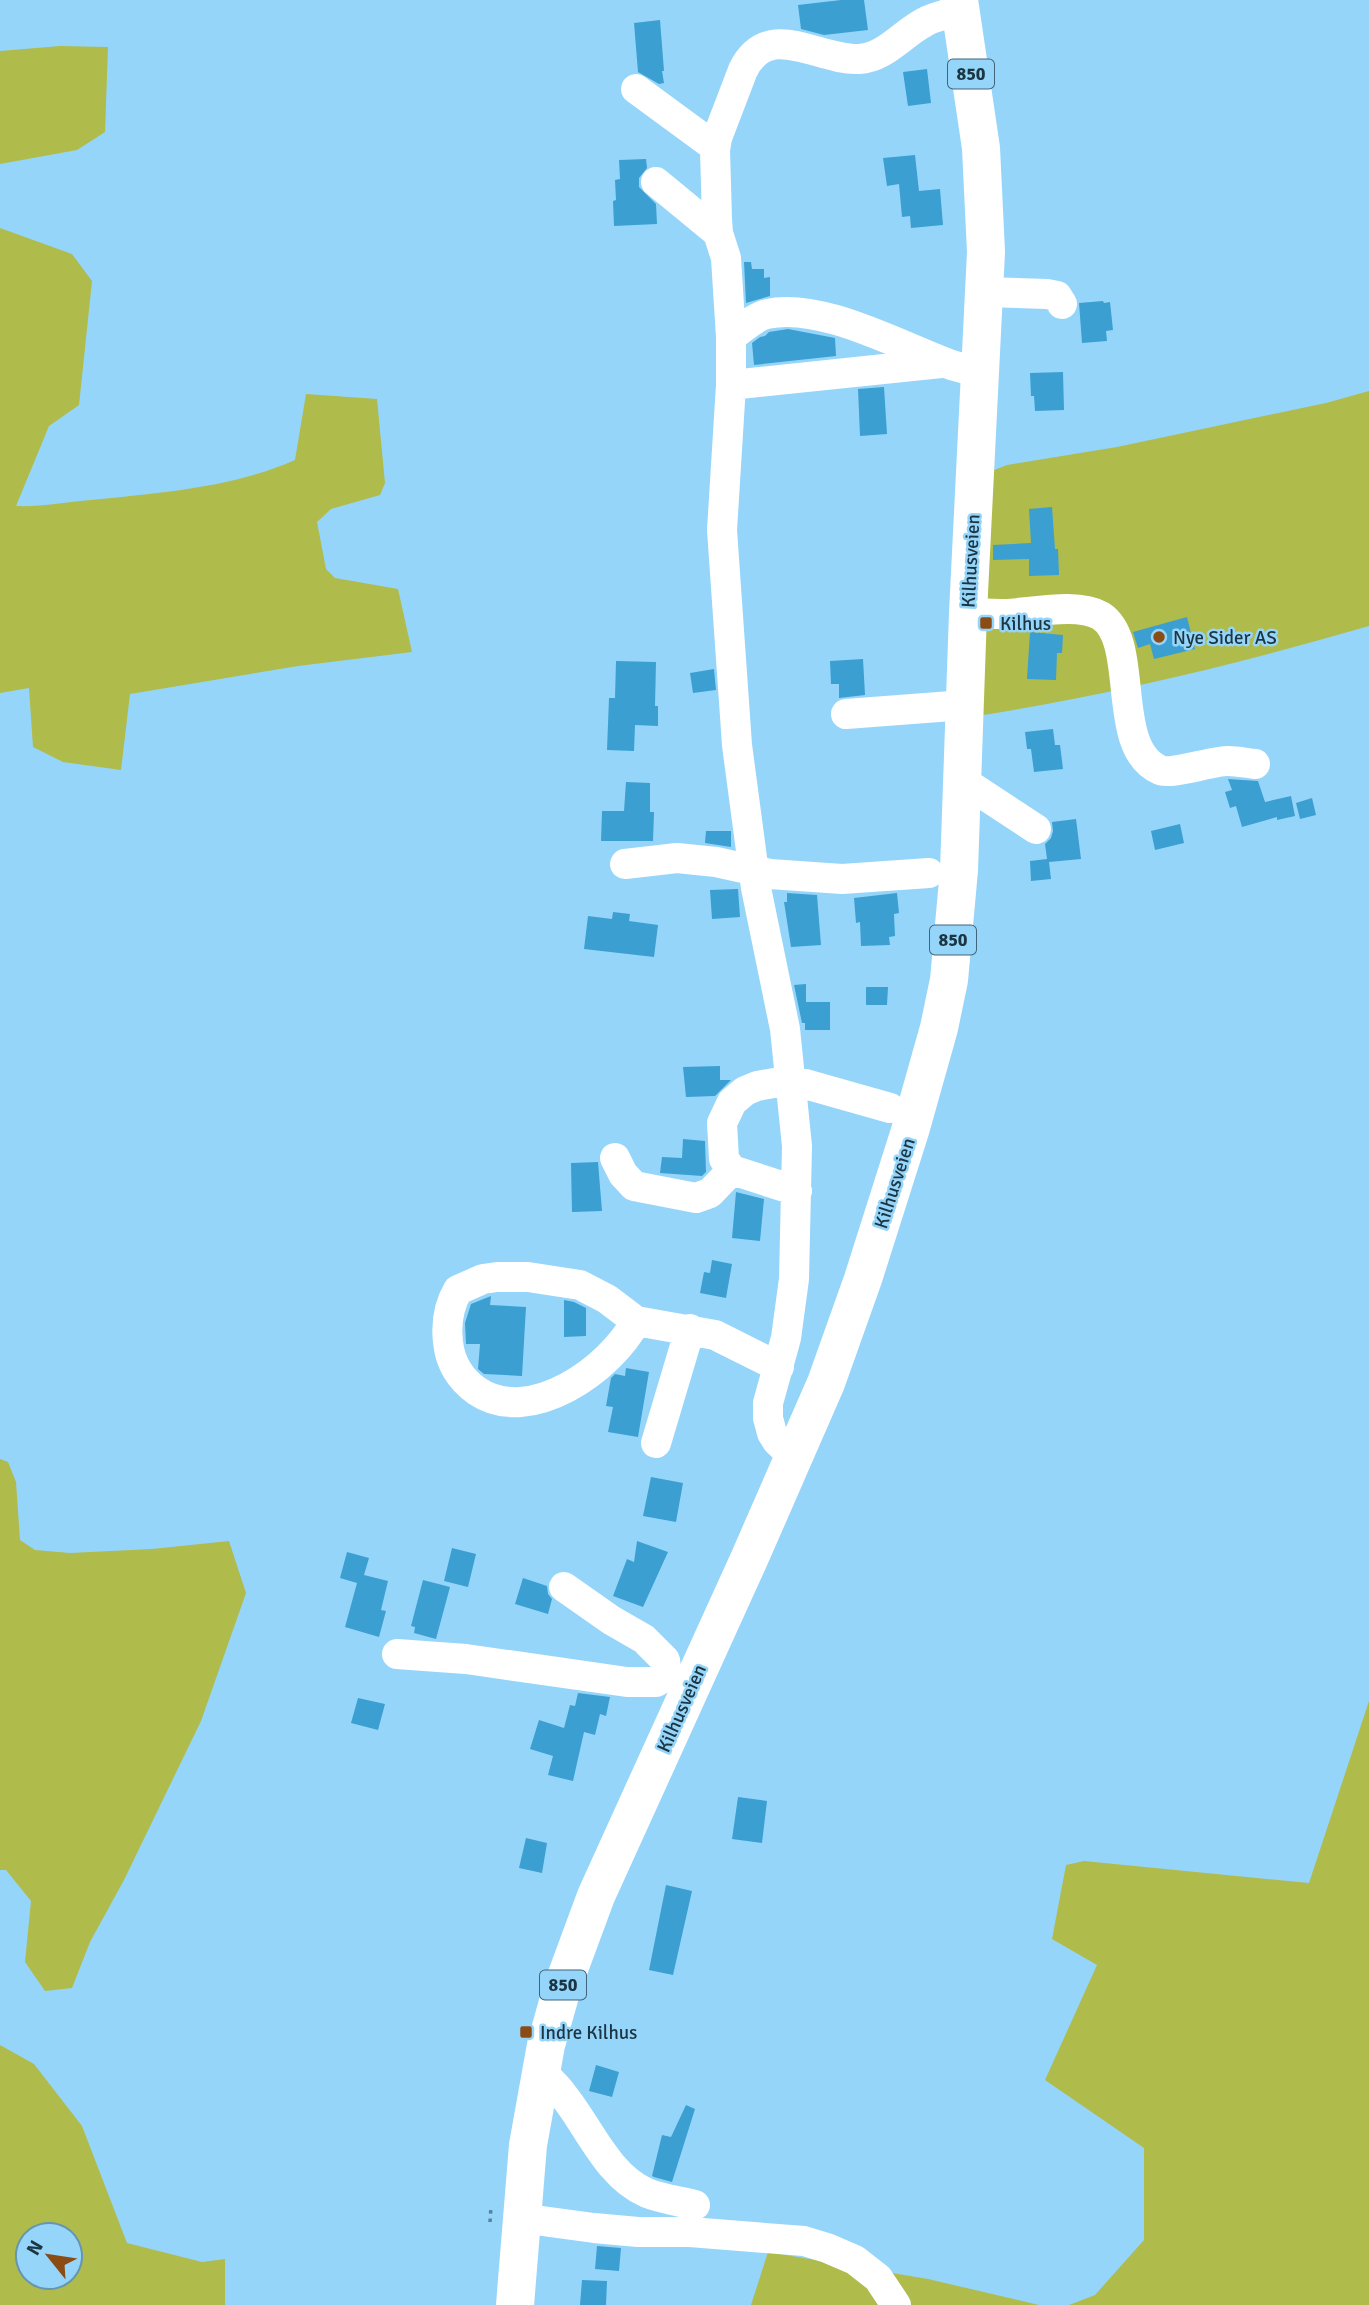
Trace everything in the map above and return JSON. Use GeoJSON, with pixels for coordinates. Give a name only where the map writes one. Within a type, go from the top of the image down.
{"type":"FeatureCollection","features":[{"type":"Feature","properties":{"kind":"main road","name":"Kilhusveien"},"geometry":{"type":"LineString","coordinates":[[514,2305],[528,2144],[541,2071],[562,1988],[679,1680],[794,1457],[826,1383],[863,1279],[910,1131],[936,1039],[948,980],[954,932],[963,781],[968,613],[963,368],[985,292],[986,252],[983,175],[960,6]]}},
{"type":"Feature","properties":{"kind":"lane"},"geometry":{"type":"LineString","coordinates":[[794,1457],[777,1441],[768,1419],[768,1403],[786,1338],[794,1279],[797,1146],[785,1029],[754,870],[734,709],[722,530],[731,385],[731,337],[726,258],[718,233],[715,147],[743,70],[749,58],[758,50],[784,44],[849,59],[862,59],[874,56],[925,22],[960,6]]}},
{"type":"Feature","properties":{"kind":"lane"},"geometry":{"type":"LineString","coordinates":[[636,89],[715,147]]}},
{"type":"Feature","properties":{"kind":"lane"},"geometry":{"type":"LineString","coordinates":[[656,182],[718,233]]}},
{"type":"Feature","properties":{"kind":"lane"},"geometry":{"type":"LineString","coordinates":[[985,292],[1047,293],[1057,296],[1062,304]]}},
{"type":"Feature","properties":{"kind":"lane"},"geometry":{"type":"LineString","coordinates":[[731,337],[753,320],[767,314],[805,313],[855,326],[963,368]]}},
{"type":"Feature","properties":{"kind":"lane"},"geometry":{"type":"LineString","coordinates":[[731,385],[963,368]]}},
{"type":"Feature","properties":{"kind":"lane"},"geometry":{"type":"LineString","coordinates":[[968,613],[1005,614],[1063,610],[1084,611],[1100,616],[1114,630],[1129,719],[1138,748],[1148,763],[1163,771],[1228,761],[1255,764]]}},
{"type":"Feature","properties":{"kind":"lane"},"geometry":{"type":"LineString","coordinates":[[846,714],[965,705]]}},
{"type":"Feature","properties":{"kind":"lane"},"geometry":{"type":"LineString","coordinates":[[963,781],[1036,829]]}},
{"type":"Feature","properties":{"kind":"lane"},"geometry":{"type":"LineString","coordinates":[[625,864],[677,858],[794,877],[842,879],[929,873]]}},
{"type":"Feature","properties":{"kind":"lane"},"geometry":{"type":"LineString","coordinates":[[797,1191],[732,1170],[724,1159],[722,1132],[725,1114],[732,1102],[745,1091],[757,1086],[792,1080],[890,1108]]}},
{"type":"Feature","properties":{"kind":"lane"},"geometry":{"type":"LineString","coordinates":[[615,1158],[623,1174],[634,1186],[695,1198],[710,1194],[732,1170]]}},
{"type":"Feature","properties":{"kind":"lane"},"geometry":{"type":"LineString","coordinates":[[636,1321],[632,1330],[596,1370],[541,1399],[521,1403],[502,1401],[482,1394],[469,1385],[461,1377],[451,1355],[447,1332],[451,1303],[458,1290],[475,1281],[497,1277],[528,1277],[580,1285],[607,1299],[636,1321],[690,1329],[731,1341],[779,1367]]}},
{"type":"Feature","properties":{"kind":"lane"},"geometry":{"type":"LineString","coordinates":[[656,1443],[690,1329]]}},
{"type":"Feature","properties":{"kind":"lane"},"geometry":{"type":"LineString","coordinates":[[564,1587],[644,1639],[665,1660],[679,1680]]}},
{"type":"Feature","properties":{"kind":"lane"},"geometry":{"type":"LineString","coordinates":[[397,1654],[466,1659],[626,1682],[679,1680]]}},
{"type":"Feature","properties":{"kind":"lane"},"geometry":{"type":"LineString","coordinates":[[541,2071],[564,2095],[593,2142],[617,2170],[646,2192],[695,2205]]}},
{"type":"Feature","properties":{"kind":"lane"},"geometry":{"type":"LineString","coordinates":[[520,2218],[638,2232],[690,2232],[804,2241],[855,2260],[878,2278],[896,2305]]}},
{"type":"Feature","properties":{"kind":"green space"},"geometry":{"type":"Polygon","coordinates":[[[60,46],[108,47],[105,132],[77,150],[0,164],[0,51],[60,46]]]}},
{"type":"Feature","properties":{"kind":"green space"},"geometry":{"type":"Polygon","coordinates":[[[0,228],[72,254],[92,281],[79,405],[49,426],[16,506],[169,492],[246,477],[295,460],[306,394],[377,399],[385,483],[380,495],[331,509],[317,522],[326,569],[335,578],[398,589],[412,652],[298,666],[130,694],[121,770],[63,762],[33,747],[29,688],[0,693],[0,228]]]}},
{"type":"Feature","properties":{"kind":"green space"},"geometry":{"type":"Polygon","coordinates":[[[1369,391],[1369,626],[1172,678],[971,717],[961,483],[1007,465],[1117,447],[1326,403],[1369,391]]]}},
{"type":"Feature","properties":{"kind":"green space"},"geometry":{"type":"Polygon","coordinates":[[[0,1459],[8,1462],[16,1482],[20,1540],[35,1550],[70,1553],[152,1549],[229,1541],[246,1593],[201,1721],[124,1880],[90,1942],[72,1988],[45,1991],[25,1962],[31,1901],[6,1870],[0,1870],[0,1459]]]}},
{"type":"Feature","properties":{"kind":"green space"},"geometry":{"type":"Polygon","coordinates":[[[1369,1701],[1369,2305],[1069,2305],[1095,2295],[1144,2240],[1144,2148],[1045,2080],[1097,1965],[1052,1939],[1066,1865],[1084,1861],[1309,1883],[1369,1701]]]}},
{"type":"Feature","properties":{"kind":"green space"},"geometry":{"type":"Polygon","coordinates":[[[0,2045],[34,2064],[82,2126],[127,2243],[202,2262],[225,2259],[225,2305],[0,2305],[0,2045]]]}},
{"type":"Feature","properties":{"kind":"green space"},"geometry":{"type":"Polygon","coordinates":[[[768,2252],[928,2279],[1039,2305],[751,2305],[768,2252]]]}},
{"type":"Feature","properties":{"kind":"building"},"geometry":{"type":"Polygon","coordinates":[[[864,0],[868,30],[824,35],[801,29],[798,5],[864,0]]]}},
{"type":"Feature","properties":{"kind":"building"},"geometry":{"type":"Polygon","coordinates":[[[660,20],[664,83],[659,84],[638,72],[634,23],[660,20]]]}},
{"type":"Feature","properties":{"kind":"building"},"geometry":{"type":"Polygon","coordinates":[[[927,69],[931,103],[908,106],[903,72],[927,69]]]}},
{"type":"Feature","properties":{"kind":"building"},"geometry":{"type":"Polygon","coordinates":[[[915,155],[919,191],[940,189],[943,225],[911,228],[910,216],[902,217],[899,184],[887,186],[883,158],[915,155]]]}},
{"type":"Feature","properties":{"kind":"building"},"geometry":{"type":"Polygon","coordinates":[[[646,159],[647,168],[639,178],[639,187],[656,204],[657,224],[614,226],[613,201],[616,200],[615,180],[620,179],[619,160],[646,159]]]}},
{"type":"Feature","properties":{"kind":"building"},"geometry":{"type":"Polygon","coordinates":[[[744,262],[751,262],[752,269],[764,269],[764,278],[770,277],[770,296],[746,303],[744,262]]]}},
{"type":"Feature","properties":{"kind":"building"},"geometry":{"type":"Polygon","coordinates":[[[1110,302],[1113,330],[1106,331],[1107,341],[1082,343],[1079,303],[1110,302]]]}},
{"type":"Feature","properties":{"kind":"building"},"geometry":{"type":"Polygon","coordinates":[[[788,329],[835,338],[836,356],[754,365],[752,343],[769,332],[788,329]]]}},
{"type":"Feature","properties":{"kind":"building"},"geometry":{"type":"Polygon","coordinates":[[[1063,372],[1064,410],[1035,411],[1030,373],[1063,372]]]}},
{"type":"Feature","properties":{"kind":"building"},"geometry":{"type":"Polygon","coordinates":[[[884,387],[887,434],[860,436],[858,389],[884,387]]]}},
{"type":"Feature","properties":{"kind":"building"},"geometry":{"type":"Polygon","coordinates":[[[1052,507],[1059,575],[1029,576],[1029,559],[993,560],[993,545],[1031,543],[1029,509],[1052,507]]]}},
{"type":"Feature","properties":{"kind":"building"},"geometry":{"type":"Polygon","coordinates":[[[1187,617],[1195,649],[1154,659],[1150,644],[1138,648],[1133,632],[1187,617]]]}},
{"type":"Feature","properties":{"kind":"building"},"geometry":{"type":"Polygon","coordinates":[[[1030,632],[1063,635],[1062,653],[1057,653],[1056,680],[1027,679],[1030,632]]]}},
{"type":"Feature","properties":{"kind":"building"},"geometry":{"type":"Polygon","coordinates":[[[863,659],[865,695],[839,698],[839,684],[831,684],[830,661],[863,659]]]}},
{"type":"Feature","properties":{"kind":"building"},"geometry":{"type":"Polygon","coordinates":[[[616,661],[656,662],[655,706],[658,706],[658,726],[635,725],[634,751],[607,750],[609,698],[615,698],[616,661]]]}},
{"type":"Feature","properties":{"kind":"building"},"geometry":{"type":"Polygon","coordinates":[[[714,669],[716,690],[693,693],[690,673],[714,669]]]}},
{"type":"Feature","properties":{"kind":"building"},"geometry":{"type":"Polygon","coordinates":[[[1053,729],[1055,745],[1060,745],[1063,769],[1034,772],[1031,749],[1027,749],[1025,732],[1053,729]]]}},
{"type":"Feature","properties":{"kind":"building"},"geometry":{"type":"Polygon","coordinates":[[[1228,779],[1258,781],[1265,802],[1291,796],[1295,816],[1277,820],[1277,817],[1242,827],[1236,806],[1230,808],[1225,792],[1232,790],[1228,779]]]}},
{"type":"Feature","properties":{"kind":"building"},"geometry":{"type":"Polygon","coordinates":[[[626,782],[650,783],[650,812],[654,812],[653,841],[601,841],[602,811],[624,811],[626,782]]]}},
{"type":"Feature","properties":{"kind":"building"},"geometry":{"type":"Polygon","coordinates":[[[1312,798],[1316,815],[1300,819],[1296,803],[1312,798]]]}},
{"type":"Feature","properties":{"kind":"building"},"geometry":{"type":"Polygon","coordinates":[[[1076,819],[1081,859],[1049,862],[1051,879],[1031,881],[1030,861],[1047,859],[1045,844],[1051,838],[1052,822],[1076,819]]]}},
{"type":"Feature","properties":{"kind":"building"},"geometry":{"type":"Polygon","coordinates":[[[1180,824],[1184,843],[1155,850],[1151,831],[1180,824]]]}},
{"type":"Feature","properties":{"kind":"building"},"geometry":{"type":"Polygon","coordinates":[[[706,831],[731,831],[731,847],[705,843],[706,831]]]}},
{"type":"Feature","properties":{"kind":"building"},"geometry":{"type":"Polygon","coordinates":[[[738,889],[740,917],[712,919],[710,890],[738,889]]]}},
{"type":"Feature","properties":{"kind":"building"},"geometry":{"type":"Polygon","coordinates":[[[787,893],[817,895],[821,945],[791,947],[784,902],[787,902],[787,893]]]}},
{"type":"Feature","properties":{"kind":"building"},"geometry":{"type":"Polygon","coordinates":[[[897,893],[899,913],[894,914],[895,936],[889,937],[890,945],[861,946],[860,922],[856,923],[854,898],[897,893]]]}},
{"type":"Feature","properties":{"kind":"building"},"geometry":{"type":"Polygon","coordinates":[[[613,912],[630,914],[629,921],[658,925],[654,957],[584,949],[588,916],[612,919],[613,912]]]}},
{"type":"Feature","properties":{"kind":"building"},"geometry":{"type":"Polygon","coordinates":[[[806,984],[806,1002],[830,1002],[830,1030],[805,1030],[794,985],[806,984]]]}},
{"type":"Feature","properties":{"kind":"building"},"geometry":{"type":"Polygon","coordinates":[[[866,987],[888,987],[887,1005],[866,1005],[866,987]]]}},
{"type":"Feature","properties":{"kind":"building"},"geometry":{"type":"Polygon","coordinates":[[[720,1066],[720,1080],[731,1080],[715,1096],[686,1097],[683,1067],[720,1066]]]}},
{"type":"Feature","properties":{"kind":"building"},"geometry":{"type":"Polygon","coordinates":[[[683,1139],[705,1141],[706,1172],[702,1176],[660,1173],[662,1157],[682,1158],[683,1139]]]}},
{"type":"Feature","properties":{"kind":"building"},"geometry":{"type":"Polygon","coordinates":[[[598,1162],[602,1211],[572,1212],[571,1163],[598,1162]]]}},
{"type":"Feature","properties":{"kind":"building"},"geometry":{"type":"Polygon","coordinates":[[[736,1192],[764,1199],[760,1241],[732,1238],[736,1192]]]}},
{"type":"Feature","properties":{"kind":"building"},"geometry":{"type":"Polygon","coordinates":[[[712,1260],[732,1264],[726,1298],[700,1293],[704,1272],[710,1273],[712,1260]]]}},
{"type":"Feature","properties":{"kind":"building"},"geometry":{"type":"Polygon","coordinates":[[[491,1296],[490,1305],[526,1307],[522,1376],[484,1374],[478,1369],[480,1344],[466,1344],[465,1323],[471,1304],[491,1296]]]}},
{"type":"Feature","properties":{"kind":"building"},"geometry":{"type":"Polygon","coordinates":[[[564,1300],[586,1308],[586,1336],[564,1337],[564,1300]]]}},
{"type":"Feature","properties":{"kind":"building"},"geometry":{"type":"Polygon","coordinates":[[[626,1368],[649,1372],[638,1437],[608,1432],[613,1407],[606,1406],[611,1378],[615,1374],[625,1376],[626,1368]]]}},
{"type":"Feature","properties":{"kind":"building"},"geometry":{"type":"Polygon","coordinates":[[[651,1477],[683,1483],[676,1522],[643,1516],[651,1477]]]}},
{"type":"Feature","properties":{"kind":"building"},"geometry":{"type":"Polygon","coordinates":[[[637,1541],[668,1552],[643,1607],[613,1596],[627,1559],[634,1562],[637,1541]]]}},
{"type":"Feature","properties":{"kind":"building"},"geometry":{"type":"Polygon","coordinates":[[[452,1548],[476,1554],[468,1587],[444,1581],[452,1548]]]}},
{"type":"Feature","properties":{"kind":"building"},"geometry":{"type":"Polygon","coordinates":[[[347,1552],[369,1558],[364,1575],[388,1581],[381,1610],[386,1611],[379,1637],[345,1627],[357,1583],[340,1578],[347,1552]]]}},
{"type":"Feature","properties":{"kind":"building"},"geometry":{"type":"Polygon","coordinates":[[[523,1578],[547,1586],[552,1599],[548,1614],[515,1604],[523,1578]]]}},
{"type":"Feature","properties":{"kind":"building"},"geometry":{"type":"Polygon","coordinates":[[[423,1580],[450,1587],[436,1639],[414,1633],[415,1627],[411,1626],[423,1580]]]}},
{"type":"Feature","properties":{"kind":"building"},"geometry":{"type":"Polygon","coordinates":[[[578,1693],[610,1697],[606,1716],[600,1714],[595,1735],[584,1732],[573,1781],[548,1775],[553,1756],[530,1749],[539,1720],[564,1728],[570,1705],[575,1706],[578,1693]]]}},
{"type":"Feature","properties":{"kind":"building"},"geometry":{"type":"Polygon","coordinates":[[[358,1698],[385,1704],[378,1730],[351,1723],[358,1698]]]}},
{"type":"Feature","properties":{"kind":"building"},"geometry":{"type":"Polygon","coordinates":[[[738,1797],[767,1801],[762,1843],[732,1839],[738,1797]]]}},
{"type":"Feature","properties":{"kind":"building"},"geometry":{"type":"Polygon","coordinates":[[[526,1838],[547,1843],[542,1873],[519,1868],[526,1838]]]}},
{"type":"Feature","properties":{"kind":"building"},"geometry":{"type":"Polygon","coordinates":[[[666,1885],[692,1891],[673,1975],[649,1970],[666,1885]]]}},
{"type":"Feature","properties":{"kind":"building"},"geometry":{"type":"Polygon","coordinates":[[[596,2065],[619,2072],[612,2097],[589,2091],[596,2065]]]}},
{"type":"Feature","properties":{"kind":"building"},"geometry":{"type":"Polygon","coordinates":[[[686,2105],[695,2109],[672,2182],[654,2177],[652,2176],[662,2135],[671,2137],[686,2105]]]}},
{"type":"Feature","properties":{"kind":"building"},"geometry":{"type":"Polygon","coordinates":[[[597,2246],[621,2248],[619,2271],[595,2269],[597,2246]]]}},
{"type":"Feature","properties":{"kind":"building"},"geometry":{"type":"Polygon","coordinates":[[[582,2280],[607,2281],[606,2305],[580,2305],[582,2280]]]}},
{"type":"Feature","properties":{"kind":"place","name":"Kilhus"},"geometry":{"type":"Point","coordinates":[986,623]}},
{"type":"Feature","properties":{"kind":"place","name":"Nye Sider AS"},"geometry":{"type":"Point","coordinates":[1159,637]}},
{"type":"Feature","properties":{"kind":"place","name":"Indre Kilhus"},"geometry":{"type":"Point","coordinates":[526,2032]}}]}
